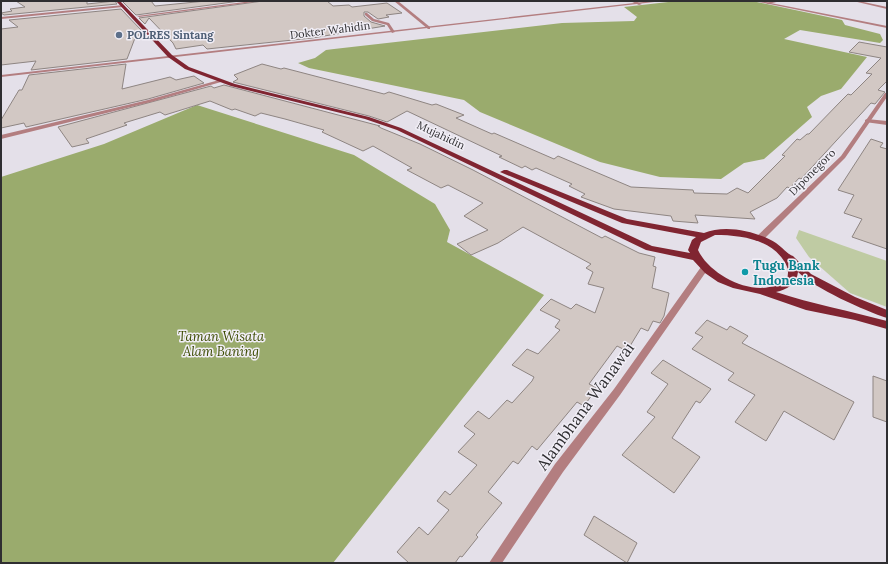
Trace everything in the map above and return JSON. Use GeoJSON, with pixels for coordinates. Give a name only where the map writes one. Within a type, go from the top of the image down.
{"type":"FeatureCollection","features":[{"type":"Feature","properties":{"kind":"main road"},"geometry":{"type":"LineString","coordinates":[[118,1],[124,3],[139,16],[174,55]]}},
{"type":"Feature","properties":{"kind":"main road"},"geometry":{"type":"LineString","coordinates":[[124,3],[174,55]]}},
{"type":"Feature","properties":{"kind":"main road","name":"Mujahidin"},"geometry":{"type":"LineString","coordinates":[[174,55],[187,68],[219,80],[386,124],[418,137],[649,248],[694,257]]}},
{"type":"Feature","properties":{"kind":"main road","name":"Mujahidin"},"geometry":{"type":"LineString","coordinates":[[174,55],[204,70],[234,81],[365,112],[402,124],[505,172],[625,221],[703,236]]}},
{"type":"Feature","properties":{"kind":"main road"},"geometry":{"type":"LineString","coordinates":[[887,314],[851,299],[808,276],[786,254],[759,238],[728,232],[714,232],[703,236],[694,245],[694,257],[704,269],[726,282],[739,287],[759,290],[806,306],[855,316],[887,325]]}},
{"type":"Feature","properties":{"kind":"main road"},"geometry":{"type":"LineString","coordinates":[[759,290],[773,289],[783,286],[790,281],[794,274],[786,254]]}},
{"type":"Feature","properties":{"kind":"street"},"geometry":{"type":"LineString","coordinates":[[215,1],[220,6]]}},
{"type":"Feature","properties":{"kind":"street"},"geometry":{"type":"LineString","coordinates":[[139,16],[260,1]]}},
{"type":"Feature","properties":{"kind":"street"},"geometry":{"type":"LineString","coordinates":[[396,1],[429,28]]}},
{"type":"Feature","properties":{"kind":"street"},"geometry":{"type":"LineString","coordinates":[[632,1],[640,4]]}},
{"type":"Feature","properties":{"kind":"street","name":"Dokter Wahidin"},"geometry":{"type":"LineString","coordinates":[[1,76],[174,55],[429,28],[661,1]]}},
{"type":"Feature","properties":{"kind":"street"},"geometry":{"type":"LineString","coordinates":[[756,1],[887,27]]}},
{"type":"Feature","properties":{"kind":"street"},"geometry":{"type":"LineString","coordinates":[[768,4],[779,1]]}},
{"type":"Feature","properties":{"kind":"street"},"geometry":{"type":"LineString","coordinates":[[855,1],[887,8]]}},
{"type":"Feature","properties":{"kind":"street"},"geometry":{"type":"LineString","coordinates":[[1,18],[124,3]]}},
{"type":"Feature","properties":{"kind":"street"},"geometry":{"type":"LineString","coordinates":[[366,14],[373,20],[388,24],[392,32]]}},
{"type":"Feature","properties":{"kind":"street"},"geometry":{"type":"LineString","coordinates":[[1,137],[149,101],[219,80]]}},
{"type":"Feature","properties":{"kind":"street","name":"Diponegoro"},"geometry":{"type":"LineString","coordinates":[[759,238],[843,157],[887,94]]}},
{"type":"Feature","properties":{"kind":"street"},"geometry":{"type":"LineString","coordinates":[[867,121],[887,123]]}},
{"type":"Feature","properties":{"kind":"street","name":"Alambhana Wanawai"},"geometry":{"type":"LineString","coordinates":[[495,563],[559,468],[617,392],[704,269]]}},
{"type":"Feature","properties":{"kind":"green space"},"geometry":{"type":"Polygon","coordinates":[[[677,1],[752,1],[842,20],[845,25],[880,34],[883,40],[880,43],[800,30],[784,39],[867,57],[841,89],[821,96],[807,107],[812,117],[764,159],[744,163],[721,179],[660,177],[600,162],[480,112],[464,100],[309,68],[298,63],[315,58],[326,50],[334,49],[562,23],[634,21],[637,17],[624,7],[677,1]]]}},
{"type":"Feature","properties":{"kind":"green space","name":"Taman Wisata Alam Baning"},"geometry":{"type":"Polygon","coordinates":[[[197,105],[354,155],[435,204],[450,230],[447,242],[544,295],[333,563],[1,563],[1,177],[104,144],[197,105]]]}},
{"type":"Feature","properties":{"kind":"green space"},"geometry":{"type":"Polygon","coordinates":[[[799,230],[887,261],[887,307],[850,293],[809,257],[796,238],[799,230]]]}},
{"type":"Feature","properties":{"kind":"building"},"geometry":{"type":"Polygon","coordinates":[[[16,1],[87,1],[87,4],[115,1],[117,4],[4,15],[1,13],[12,11],[10,9],[25,7],[16,1]]]}},
{"type":"Feature","properties":{"kind":"building"},"geometry":{"type":"Polygon","coordinates":[[[122,1],[151,1],[155,6],[206,1],[240,1],[136,15],[122,1]]]}},
{"type":"Feature","properties":{"kind":"building"},"geometry":{"type":"Polygon","coordinates":[[[263,1],[327,1],[333,6],[349,5],[352,7],[387,3],[402,13],[386,15],[389,17],[378,19],[368,12],[364,12],[364,16],[371,22],[385,26],[312,38],[207,49],[203,45],[176,49],[173,43],[149,18],[145,24],[139,18],[263,1]]]}},
{"type":"Feature","properties":{"kind":"building"},"geometry":{"type":"Polygon","coordinates":[[[121,9],[141,30],[137,38],[135,38],[127,59],[31,70],[36,61],[1,65],[1,29],[18,27],[9,20],[121,9]]]}},
{"type":"Feature","properties":{"kind":"building"},"geometry":{"type":"Polygon","coordinates":[[[859,42],[887,47],[887,81],[878,90],[885,92],[875,104],[871,103],[801,179],[799,178],[790,188],[787,187],[777,198],[750,212],[755,219],[695,215],[698,223],[673,221],[671,216],[614,209],[581,197],[585,194],[569,186],[572,184],[536,168],[532,170],[525,166],[522,168],[499,157],[502,156],[407,111],[387,122],[369,116],[233,82],[238,79],[234,75],[262,64],[281,69],[284,68],[384,94],[389,92],[432,105],[436,104],[464,115],[456,118],[492,134],[494,133],[554,159],[558,156],[631,187],[693,190],[694,193],[727,194],[737,188],[748,193],[785,156],[782,155],[797,139],[800,140],[809,134],[848,94],[851,95],[872,74],[866,73],[881,58],[849,52],[859,42]]]}},
{"type":"Feature","properties":{"kind":"building"},"geometry":{"type":"Polygon","coordinates":[[[126,64],[122,89],[170,77],[176,80],[194,76],[204,83],[148,99],[26,127],[24,123],[1,128],[1,120],[19,90],[22,90],[29,75],[126,64]]]}},
{"type":"Feature","properties":{"kind":"building"},"geometry":{"type":"Polygon","coordinates":[[[224,85],[380,126],[378,126],[420,144],[473,170],[602,238],[605,236],[639,253],[655,257],[653,266],[656,267],[652,288],[669,293],[664,316],[660,323],[653,321],[648,331],[641,328],[627,351],[617,346],[589,384],[597,388],[584,406],[577,402],[537,450],[532,446],[518,464],[513,461],[488,492],[502,503],[476,535],[478,537],[462,557],[460,556],[455,563],[409,563],[397,552],[419,527],[428,535],[449,510],[437,501],[445,491],[450,495],[477,465],[458,452],[475,434],[464,426],[478,411],[489,419],[507,400],[512,403],[532,381],[534,377],[512,365],[527,349],[538,354],[560,330],[555,327],[560,320],[540,310],[551,299],[571,309],[576,304],[595,313],[604,288],[588,284],[593,272],[586,268],[591,264],[523,227],[498,243],[471,255],[457,244],[488,230],[464,216],[483,203],[448,185],[441,188],[407,170],[412,168],[373,146],[363,151],[322,132],[324,130],[261,113],[255,116],[235,109],[232,110],[210,101],[165,115],[160,112],[124,123],[127,125],[86,139],[89,143],[72,147],[58,127],[211,86],[214,88],[224,85]]]}},
{"type":"Feature","properties":{"kind":"building"},"geometry":{"type":"Polygon","coordinates":[[[871,139],[883,143],[880,147],[887,149],[887,249],[852,237],[862,219],[844,213],[854,195],[838,190],[871,139]]]}},
{"type":"Feature","properties":{"kind":"building"},"geometry":{"type":"Polygon","coordinates":[[[707,320],[727,330],[730,326],[748,336],[742,343],[854,402],[834,440],[784,411],[766,441],[735,422],[755,395],[728,380],[734,373],[692,349],[703,337],[695,333],[707,320]]]}},
{"type":"Feature","properties":{"kind":"building"},"geometry":{"type":"Polygon","coordinates":[[[663,360],[711,389],[700,403],[696,401],[672,438],[700,457],[674,493],[622,455],[655,417],[647,412],[668,384],[651,373],[663,360]]]}},
{"type":"Feature","properties":{"kind":"building"},"geometry":{"type":"Polygon","coordinates":[[[873,376],[887,381],[887,422],[873,417],[873,376]]]}},
{"type":"Feature","properties":{"kind":"building"},"geometry":{"type":"Polygon","coordinates":[[[594,516],[637,543],[627,563],[584,535],[594,516]]]}},
{"type":"Feature","properties":{"kind":"place","name":"POLRES Sintang"},"geometry":{"type":"Point","coordinates":[119,35]}},
{"type":"Feature","properties":{"kind":"place","name":"Tugu Bank Indonesia"},"geometry":{"type":"Point","coordinates":[745,272]}}]}
